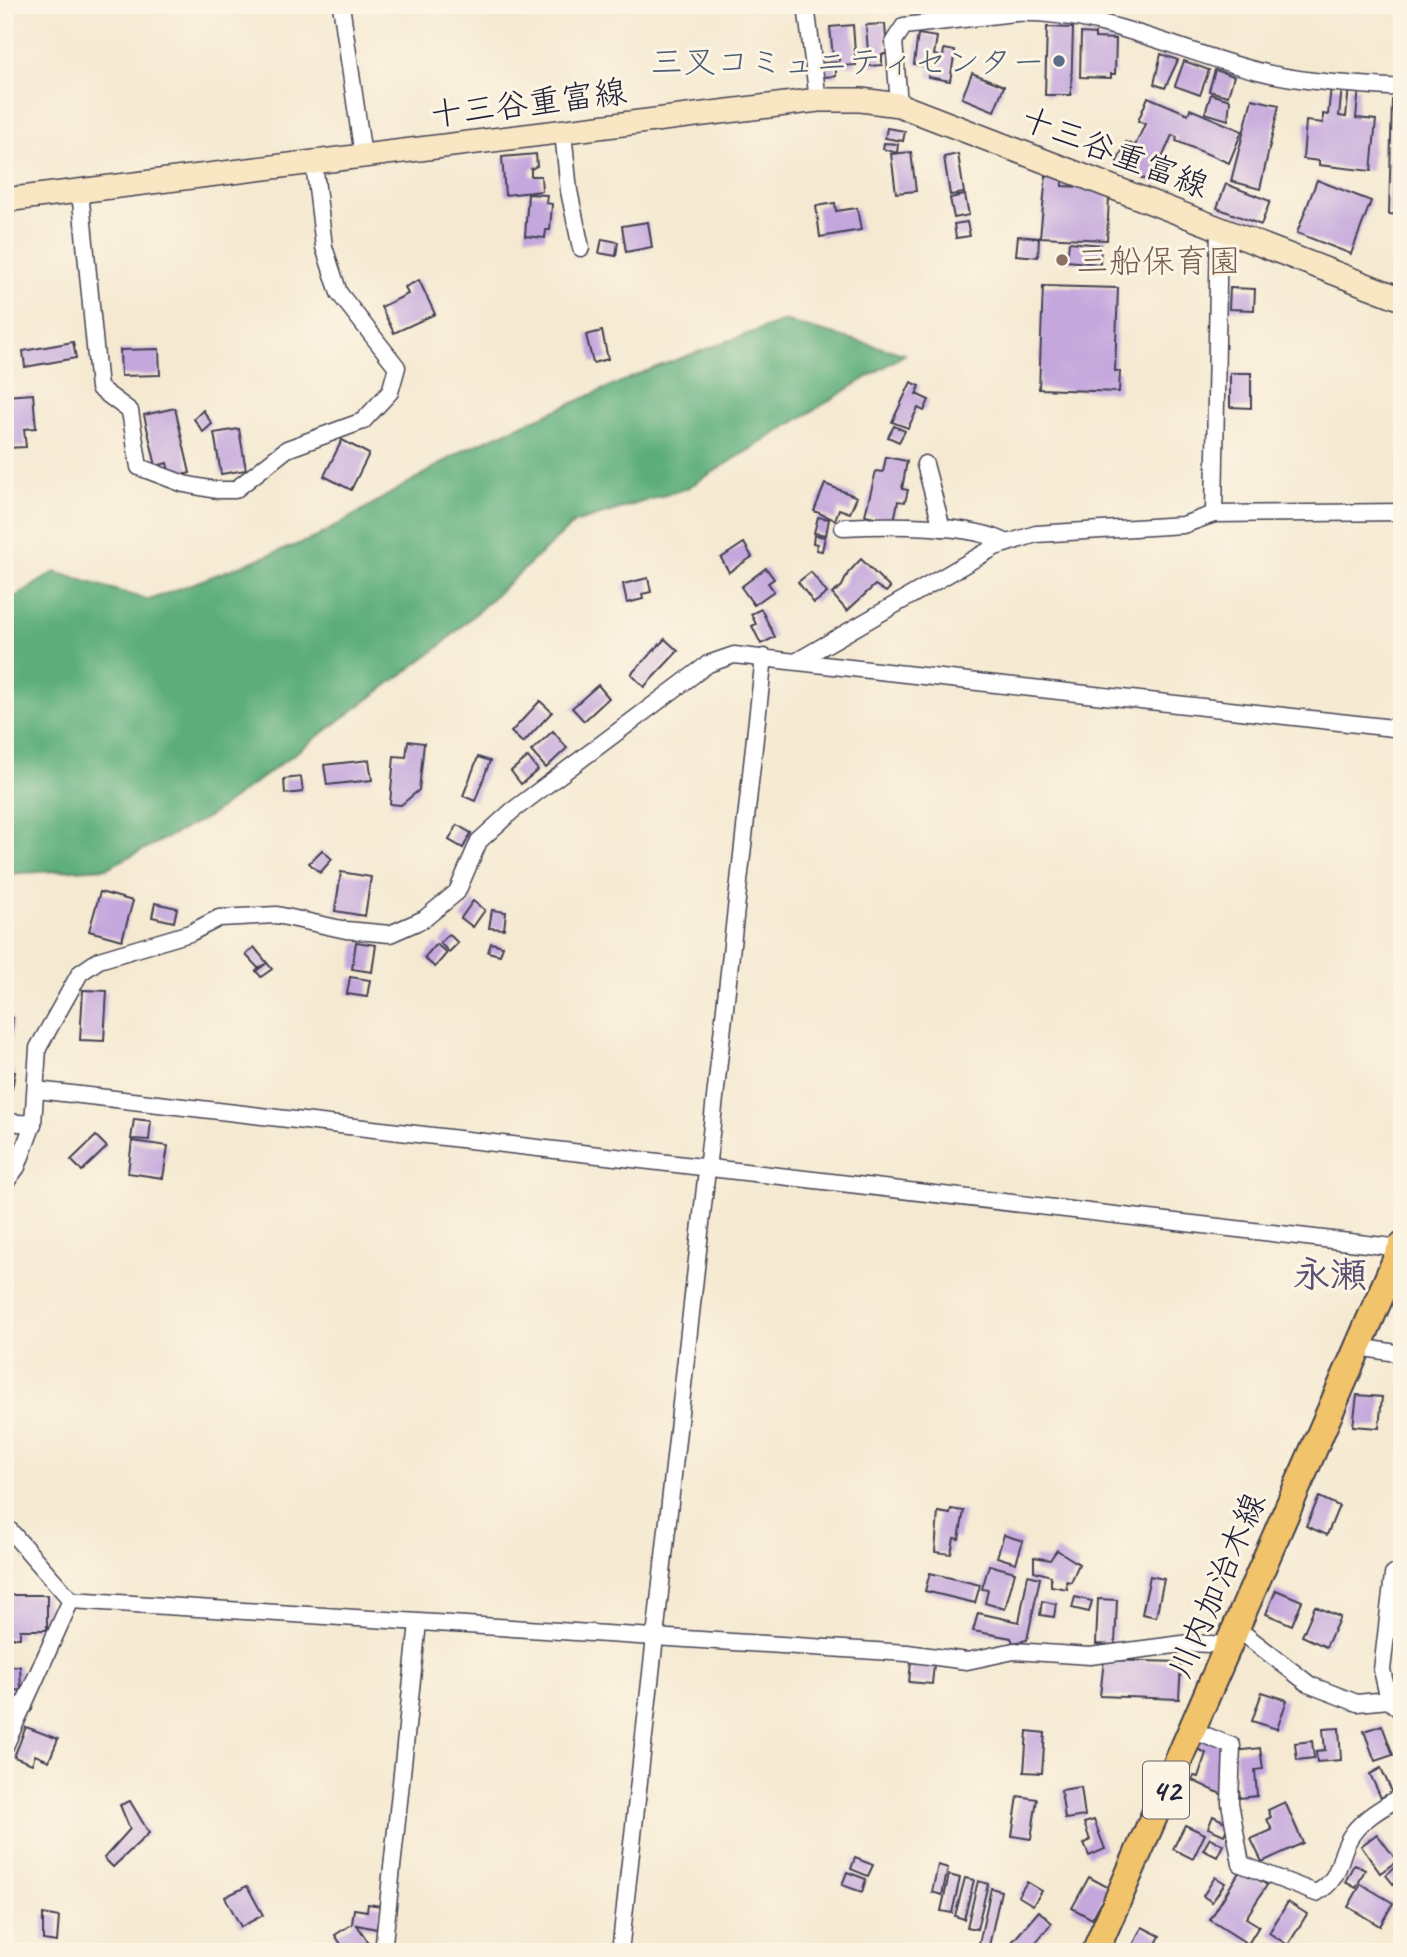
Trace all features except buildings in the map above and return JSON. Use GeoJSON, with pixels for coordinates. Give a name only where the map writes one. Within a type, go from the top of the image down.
{"type":"FeatureCollection","features":[{"type":"Feature","properties":{"kind":"main road","name":"十三谷重富線"},"geometry":{"type":"LineString","coordinates":[[5,200],[818,100],[862,100],[900,105],[1400,295]]}},
{"type":"Feature","properties":{"kind":"main road","name":"川内加治木線"},"geometry":{"type":"LineString","coordinates":[[1095,1952],[1401,1247]]}},
{"type":"Feature","properties":{"kind":"street"},"geometry":{"type":"LineString","coordinates":[[341,5],[363,156]]}},
{"type":"Feature","properties":{"kind":"street"},"geometry":{"type":"LineString","coordinates":[[806,5],[818,100]]}},
{"type":"Feature","properties":{"kind":"street"},"geometry":{"type":"LineString","coordinates":[[900,105],[894,41],[904,26],[1015,9],[1098,21],[1259,72],[1321,82],[1402,88]]}},
{"type":"Feature","properties":{"kind":"street"},"geometry":{"type":"LineString","coordinates":[[563,132],[569,191],[581,248]]}},
{"type":"Feature","properties":{"kind":"street"},"geometry":{"type":"LineString","coordinates":[[80,191],[99,388],[130,411],[139,467],[184,484],[216,490],[235,490],[287,449],[363,421],[390,392],[397,368],[339,293],[324,247],[314,162]]}},
{"type":"Feature","properties":{"kind":"street"},"geometry":{"type":"LineString","coordinates":[[1214,514],[1219,226]]}},
{"type":"Feature","properties":{"kind":"street"},"geometry":{"type":"LineString","coordinates":[[925,464],[942,528]]}},
{"type":"Feature","properties":{"kind":"street"},"geometry":{"type":"LineString","coordinates":[[799,660],[1007,543],[1036,534],[1183,526],[1214,514],[1402,512]]}},
{"type":"Feature","properties":{"kind":"street"},"geometry":{"type":"LineString","coordinates":[[843,527],[942,528],[997,537],[1007,543]]}},
{"type":"Feature","properties":{"kind":"street"},"geometry":{"type":"LineString","coordinates":[[5,1184],[17,1167],[33,1124],[38,1048],[50,1022],[80,973],[99,960],[190,933],[219,918],[276,915],[346,930],[390,934],[424,919],[457,892],[479,841],[512,811],[708,664],[734,655],[799,660],[1402,729]]}},
{"type":"Feature","properties":{"kind":"street"},"geometry":{"type":"LineString","coordinates":[[620,1952],[705,1165],[764,657]]}},
{"type":"Feature","properties":{"kind":"street"},"geometry":{"type":"LineString","coordinates":[[37,1090],[1401,1247]]}},
{"type":"Feature","properties":{"kind":"street"},"geometry":{"type":"LineString","coordinates":[[5,1122],[33,1124]]}},
{"type":"Feature","properties":{"kind":"street"},"geometry":{"type":"LineString","coordinates":[[1359,1347],[1402,1354]]}},
{"type":"Feature","properties":{"kind":"street"},"geometry":{"type":"LineString","coordinates":[[5,1525],[71,1600],[907,1653],[967,1661],[1014,1651],[1090,1656],[1232,1636],[1310,1685],[1357,1703],[1389,1700]]}},
{"type":"Feature","properties":{"kind":"street"},"geometry":{"type":"LineString","coordinates":[[1402,1569],[1392,1575],[1382,1670],[1389,1700],[1402,1712]]}},
{"type":"Feature","properties":{"kind":"street"},"geometry":{"type":"LineString","coordinates":[[5,1746],[71,1600]]}},
{"type":"Feature","properties":{"kind":"street"},"geometry":{"type":"LineString","coordinates":[[383,1952],[418,1623]]}},
{"type":"Feature","properties":{"kind":"street"},"geometry":{"type":"LineString","coordinates":[[5,1706],[24,1706]]}},
{"type":"Feature","properties":{"kind":"street"},"geometry":{"type":"LineString","coordinates":[[1192,1730],[1232,1746],[1230,1803],[1241,1864],[1316,1893],[1331,1885],[1352,1834],[1378,1810],[1402,1796]]}},
{"type":"Feature","properties":{"kind":"green space"},"geometry":{"type":"Polygon","coordinates":[[[784,321],[905,354],[687,488],[574,523],[438,648],[210,816],[107,868],[5,874],[5,603],[55,572],[149,600],[317,537],[466,449],[651,369],[784,321]]]}},
{"type":"Feature","properties":{"kind":"place","name":"三叉コミュニティセンター"},"geometry":{"type":"Point","coordinates":[1059,61]}},
{"type":"Feature","properties":{"kind":"place","name":"三船保育園"},"geometry":{"type":"Point","coordinates":[1062,260]}},
{"type":"Feature","properties":{"kind":"district","name":"永瀬"},"geometry":{"type":"Point","coordinates":[1330,1274]}}]}
